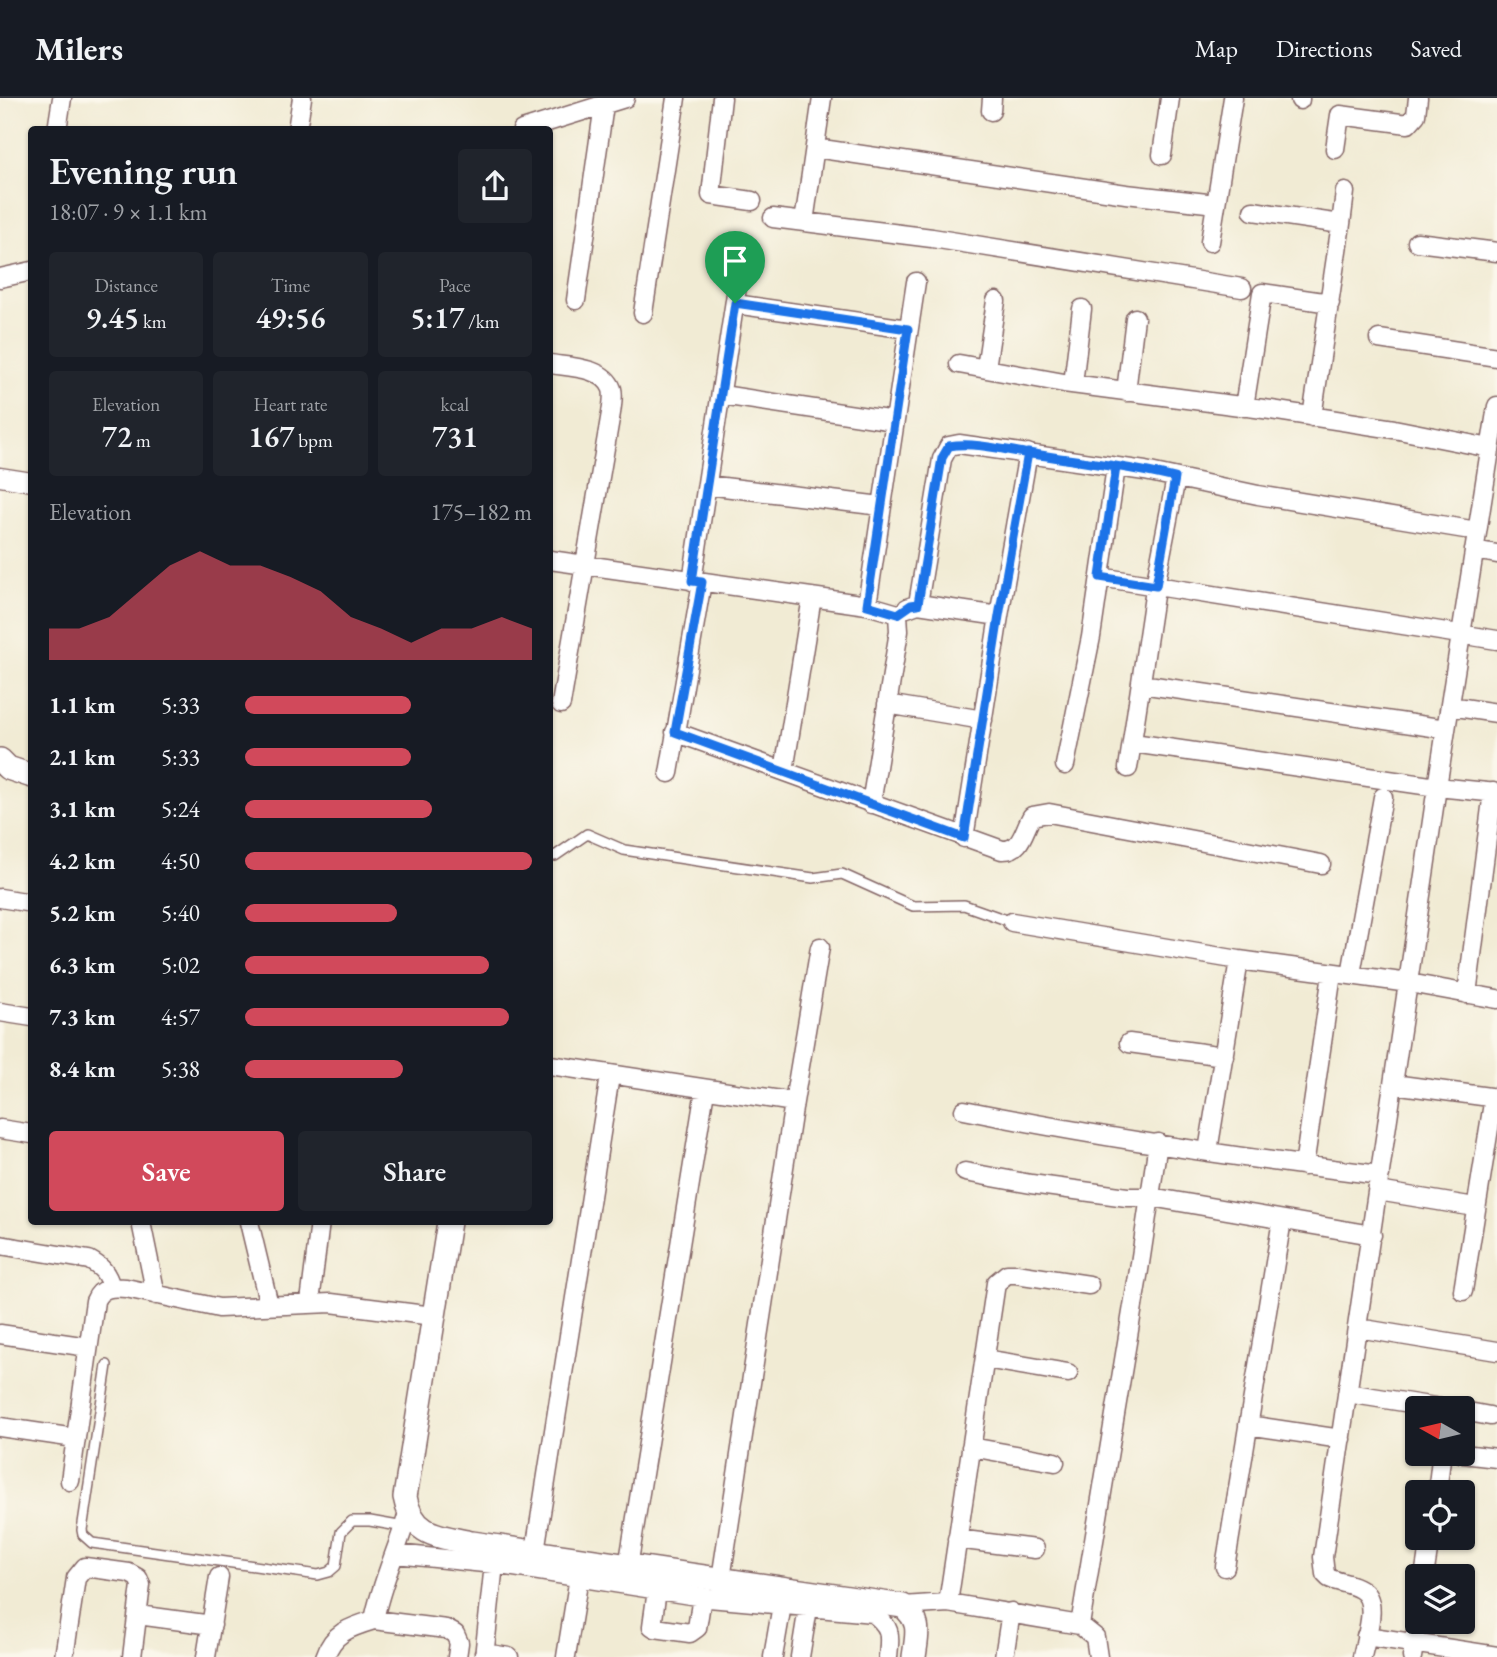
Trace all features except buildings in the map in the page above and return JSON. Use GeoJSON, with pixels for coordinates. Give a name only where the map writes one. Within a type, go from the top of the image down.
{"type":"FeatureCollection","features":[{"type":"Feature","properties":{"kind":"street"},"geometry":{"type":"LineString","coordinates":[[58,126],[62,98]]}},
{"type":"Feature","properties":{"kind":"street"},"geometry":{"type":"LineString","coordinates":[[298,126],[302,98]]}},
{"type":"Feature","properties":{"kind":"street"},"geometry":{"type":"LineString","coordinates":[[535,126],[625,98]]}},
{"type":"Feature","properties":{"kind":"street"},"geometry":{"type":"LineString","coordinates":[[643,313],[676,98]]}},
{"type":"Feature","properties":{"kind":"street"},"geometry":{"type":"LineString","coordinates":[[722,98],[711,195],[752,201]]}},
{"type":"Feature","properties":{"kind":"street"},"geometry":{"type":"LineString","coordinates":[[804,222],[822,98]]}},
{"type":"Feature","properties":{"kind":"street"},"geometry":{"type":"LineString","coordinates":[[1162,155],[1170,98]]}},
{"type":"Feature","properties":{"kind":"street"},"geometry":{"type":"LineString","coordinates":[[1210,242],[1233,98]]}},
{"type":"Feature","properties":{"kind":"street"},"geometry":{"type":"LineString","coordinates":[[1335,149],[1340,114],[1408,124],[1416,116],[1418,98]]}},
{"type":"Feature","properties":{"kind":"street"},"geometry":{"type":"LineString","coordinates":[[576,300],[604,104]]}},
{"type":"Feature","properties":{"kind":"street"},"geometry":{"type":"LineString","coordinates":[[815,148],[1126,194],[1216,204]]}},
{"type":"Feature","properties":{"kind":"street"},"geometry":{"type":"LineString","coordinates":[[1312,417],[1345,192]]}},
{"type":"Feature","properties":{"kind":"street"},"geometry":{"type":"LineString","coordinates":[[1253,211],[1341,224]]}},
{"type":"Feature","properties":{"kind":"street"},"geometry":{"type":"LineString","coordinates":[[774,218],[946,240],[1242,288]]}},
{"type":"Feature","properties":{"kind":"street"},"geometry":{"type":"LineString","coordinates":[[1417,242],[1497,252]]}},
{"type":"Feature","properties":{"kind":"street"},"geometry":{"type":"LineString","coordinates":[[0,278],[28,272]]}},
{"type":"Feature","properties":{"kind":"street"},"geometry":{"type":"LineString","coordinates":[[669,773],[697,581],[707,485],[739,274]]}},
{"type":"Feature","properties":{"kind":"street"},"geometry":{"type":"LineString","coordinates":[[867,605],[916,282]]}},
{"type":"Feature","properties":{"kind":"street"},"geometry":{"type":"LineString","coordinates":[[1244,407],[1262,293],[1330,303]]}},
{"type":"Feature","properties":{"kind":"street"},"geometry":{"type":"LineString","coordinates":[[985,368],[996,301]]}},
{"type":"Feature","properties":{"kind":"street"},"geometry":{"type":"LineString","coordinates":[[735,303],[908,329]]}},
{"type":"Feature","properties":{"kind":"street"},"geometry":{"type":"LineString","coordinates":[[1073,384],[1082,309]]}},
{"type":"Feature","properties":{"kind":"street"},"geometry":{"type":"LineString","coordinates":[[1126,392],[1135,318]]}},
{"type":"Feature","properties":{"kind":"street"},"geometry":{"type":"LineString","coordinates":[[1379,338],[1497,357]]}},
{"type":"Feature","properties":{"kind":"street"},"geometry":{"type":"LineString","coordinates":[[959,364],[1126,392],[1312,417],[1492,457]]}},
{"type":"Feature","properties":{"kind":"street"},"geometry":{"type":"LineString","coordinates":[[553,365],[598,374],[608,382],[613,391],[561,704]]}},
{"type":"Feature","properties":{"kind":"street"},"geometry":{"type":"LineString","coordinates":[[722,395],[894,421]]}},
{"type":"Feature","properties":{"kind":"street"},"geometry":{"type":"LineString","coordinates":[[1362,1657],[1371,1606],[1368,1595],[1362,1589],[1329,1578],[1323,1567],[1327,1520],[1372,1235],[1446,729],[1477,531],[1492,457],[1497,406]]}},
{"type":"Feature","properties":{"kind":"street"},"geometry":{"type":"LineString","coordinates":[[918,604],[944,451],[949,446],[959,444],[1116,467],[1296,502],[1477,531]]}},
{"type":"Feature","properties":{"kind":"street"},"geometry":{"type":"LineString","coordinates":[[964,838],[1028,453]]}},
{"type":"Feature","properties":{"kind":"street"},"geometry":{"type":"LineString","coordinates":[[1065,765],[1091,637],[1116,467]]}},
{"type":"Feature","properties":{"kind":"street"},"geometry":{"type":"LineString","coordinates":[[0,477],[28,481]]}},
{"type":"Feature","properties":{"kind":"street"},"geometry":{"type":"LineString","coordinates":[[1128,768],[1175,478]]}},
{"type":"Feature","properties":{"kind":"street"},"geometry":{"type":"LineString","coordinates":[[707,485],[881,506]]}},
{"type":"Feature","properties":{"kind":"street"},"geometry":{"type":"LineString","coordinates":[[1474,551],[1497,554]]}},
{"type":"Feature","properties":{"kind":"street"},"geometry":{"type":"LineString","coordinates":[[553,560],[867,605],[898,614]]}},
{"type":"Feature","properties":{"kind":"street"},"geometry":{"type":"LineString","coordinates":[[1100,577],[1497,640]]}},
{"type":"Feature","properties":{"kind":"street"},"geometry":{"type":"LineString","coordinates":[[784,771],[811,597]]}},
{"type":"Feature","properties":{"kind":"street"},"geometry":{"type":"LineString","coordinates":[[898,614],[911,605],[918,604],[999,616]]}},
{"type":"Feature","properties":{"kind":"street"},"geometry":{"type":"LineString","coordinates":[[871,804],[900,631],[898,614]]}},
{"type":"Feature","properties":{"kind":"street"},"geometry":{"type":"LineString","coordinates":[[1141,684],[1446,729]]}},
{"type":"Feature","properties":{"kind":"street"},"geometry":{"type":"LineString","coordinates":[[887,704],[983,720]]}},
{"type":"Feature","properties":{"kind":"street"},"geometry":{"type":"LineString","coordinates":[[1450,706],[1497,713]]}},
{"type":"Feature","properties":{"kind":"street"},"geometry":{"type":"LineString","coordinates":[[675,732],[1002,850],[1012,851],[1018,845],[1032,817],[1049,813],[1321,864]]}},
{"type":"Feature","properties":{"kind":"street"},"geometry":{"type":"LineString","coordinates":[[1133,743],[1437,787],[1495,792],[1467,994]]}},
{"type":"Feature","properties":{"kind":"street"},"geometry":{"type":"LineString","coordinates":[[0,760],[8,768],[28,775]]}},
{"type":"Feature","properties":{"kind":"street"},"geometry":{"type":"LineString","coordinates":[[1351,974],[1383,797]]}},
{"type":"Feature","properties":{"kind":"street"},"geometry":{"type":"LineString","coordinates":[[0,898],[28,902]]}},
{"type":"Feature","properties":{"kind":"street"},"geometry":{"type":"LineString","coordinates":[[1012,922],[1497,999]]}},
{"type":"Feature","properties":{"kind":"street"},"geometry":{"type":"LineString","coordinates":[[721,1579],[820,947]]}},
{"type":"Feature","properties":{"kind":"street"},"geometry":{"type":"LineString","coordinates":[[1208,1151],[1239,960]]}},
{"type":"Feature","properties":{"kind":"street"},"geometry":{"type":"LineString","coordinates":[[1304,1166],[1332,974]]}},
{"type":"Feature","properties":{"kind":"street"},"geometry":{"type":"LineString","coordinates":[[0,1012],[28,1016]]}},
{"type":"Feature","properties":{"kind":"street"},"geometry":{"type":"LineString","coordinates":[[1129,1043],[1224,1056]]}},
{"type":"Feature","properties":{"kind":"street"},"geometry":{"type":"LineString","coordinates":[[553,1066],[794,1102]]}},
{"type":"Feature","properties":{"kind":"street"},"geometry":{"type":"LineString","coordinates":[[535,1551],[610,1076]]}},
{"type":"Feature","properties":{"kind":"street"},"geometry":{"type":"LineString","coordinates":[[1393,1084],[1495,1098],[1462,1290]]}},
{"type":"Feature","properties":{"kind":"street"},"geometry":{"type":"LineString","coordinates":[[628,1567],[705,1090]]}},
{"type":"Feature","properties":{"kind":"street"},"geometry":{"type":"LineString","coordinates":[[964,1110],[1304,1166],[1475,1207]]}},
{"type":"Feature","properties":{"kind":"street"},"geometry":{"type":"LineString","coordinates":[[0,1129],[28,1133]]}},
{"type":"Feature","properties":{"kind":"street"},"geometry":{"type":"LineString","coordinates":[[1080,1625],[1158,1143]]}},
{"type":"Feature","properties":{"kind":"street"},"geometry":{"type":"LineString","coordinates":[[965,1172],[1127,1197],[1151,1197],[1372,1235]]}},
{"type":"Feature","properties":{"kind":"street"},"geometry":{"type":"LineString","coordinates":[[1225,1567],[1282,1220]]}},
{"type":"Feature","properties":{"kind":"street"},"geometry":{"type":"LineString","coordinates":[[142,1225],[156,1294]]}},
{"type":"Feature","properties":{"kind":"street"},"geometry":{"type":"LineString","coordinates":[[250,1225],[269,1305]]}},
{"type":"Feature","properties":{"kind":"street"},"geometry":{"type":"LineString","coordinates":[[310,1302],[320,1225]]}},
{"type":"Feature","properties":{"kind":"street"},"geometry":{"type":"LineString","coordinates":[[374,1620],[378,1598],[406,1520],[405,1497],[448,1225]]}},
{"type":"Feature","properties":{"kind":"street"},"geometry":{"type":"LineString","coordinates":[[0,1245],[89,1260],[101,1266],[111,1286]]}},
{"type":"Feature","properties":{"kind":"street"},"geometry":{"type":"LineString","coordinates":[[948,1603],[996,1283],[1007,1274],[1016,1274],[1089,1285]]}},
{"type":"Feature","properties":{"kind":"street"},"geometry":{"type":"LineString","coordinates":[[70,1481],[97,1295],[111,1286],[219,1308],[310,1302],[357,1305],[433,1316]]}},
{"type":"Feature","properties":{"kind":"street"},"geometry":{"type":"LineString","coordinates":[[1358,1328],[1497,1351]]}},
{"type":"Feature","properties":{"kind":"street"},"geometry":{"type":"LineString","coordinates":[[0,1334],[88,1348]]}},
{"type":"Feature","properties":{"kind":"street"},"geometry":{"type":"LineString","coordinates":[[985,1359],[1069,1373]]}},
{"type":"Feature","properties":{"kind":"street"},"geometry":{"type":"LineString","coordinates":[[1347,1393],[1405,1402]]}},
{"type":"Feature","properties":{"kind":"street"},"geometry":{"type":"LineString","coordinates":[[1475,1413],[1490,1416]]}},
{"type":"Feature","properties":{"kind":"street"},"geometry":{"type":"LineString","coordinates":[[1248,1425],[1341,1439]]}},
{"type":"Feature","properties":{"kind":"street"},"geometry":{"type":"LineString","coordinates":[[0,1427],[75,1438]]}},
{"type":"Feature","properties":{"kind":"street"},"geometry":{"type":"LineString","coordinates":[[971,1447],[1055,1462]]}},
{"type":"Feature","properties":{"kind":"street"},"geometry":{"type":"LineString","coordinates":[[1475,1455],[1497,1458]]}},
{"type":"Feature","properties":{"kind":"street"},"geometry":{"type":"LineString","coordinates":[[406,1520],[437,1535],[472,1543],[903,1606],[948,1603],[1080,1625],[1095,1637],[1098,1657]]}},
{"type":"Feature","properties":{"kind":"street"},"geometry":{"type":"LineString","coordinates":[[957,1539],[1035,1549]]}},
{"type":"Feature","properties":{"kind":"street"},"geometry":{"type":"LineString","coordinates":[[396,1554],[494,1564],[702,1597],[873,1614],[887,1624],[890,1636],[888,1657]]}},
{"type":"Feature","properties":{"kind":"street"},"geometry":{"type":"LineString","coordinates":[[494,1564],[484,1655],[509,1657]]}},
{"type":"Feature","properties":{"kind":"street"},"geometry":{"type":"LineString","coordinates":[[64,1657],[76,1578],[85,1567],[129,1573],[138,1578],[141,1585],[132,1657]]}},
{"type":"Feature","properties":{"kind":"street"},"geometry":{"type":"LineString","coordinates":[[206,1657],[219,1577]]}},
{"type":"Feature","properties":{"kind":"street"},"geometry":{"type":"LineString","coordinates":[[566,1657],[579,1577]]}},
{"type":"Feature","properties":{"kind":"street"},"geometry":{"type":"LineString","coordinates":[[657,1590],[652,1626],[659,1629],[694,1632],[702,1597]]}},
{"type":"Feature","properties":{"kind":"street"},"geometry":{"type":"LineString","coordinates":[[773,1657],[782,1605]]}},
{"type":"Feature","properties":{"kind":"street"},"geometry":{"type":"LineString","coordinates":[[903,1606],[913,1614],[918,1627],[914,1657]]}},
{"type":"Feature","properties":{"kind":"street"},"geometry":{"type":"LineString","coordinates":[[800,1657],[808,1608]]}},
{"type":"Feature","properties":{"kind":"street"},"geometry":{"type":"LineString","coordinates":[[1004,1657],[1011,1612]]}},
{"type":"Feature","properties":{"kind":"street"},"geometry":{"type":"LineString","coordinates":[[138,1615],[212,1625]]}},
{"type":"Feature","properties":{"kind":"street"},"geometry":{"type":"LineString","coordinates":[[325,1657],[332,1639],[346,1628],[374,1620],[446,1629],[455,1634],[459,1643],[457,1657]]}},
{"type":"Feature","properties":{"kind":"street"},"geometry":{"type":"LineString","coordinates":[[1366,1636],[1413,1650],[1497,1656]]}},
{"type":"Feature","properties":{"kind":"lane"},"geometry":{"type":"LineString","coordinates":[[553,856],[587,834],[624,850],[813,878],[842,874],[913,906],[964,905],[1012,922]]}},
{"type":"Feature","properties":{"kind":"lane"},"geometry":{"type":"LineString","coordinates":[[107,1365],[82,1530],[86,1539],[92,1543],[318,1574],[329,1572],[336,1566],[341,1532],[345,1525],[352,1521],[406,1520]]}},
{"type":"Feature","properties":{"kind":"route"},"geometry":{"type":"LineString","coordinates":[[735,303],[692,581],[702,582],[675,732],[964,838],[999,616],[1028,453],[1116,467],[1100,577],[1156,586],[1175,478],[1146,471],[1116,467],[1066,459],[969,445],[949,446],[942,458],[918,604],[911,605],[898,614],[867,605],[908,329],[735,303]]}}]}
